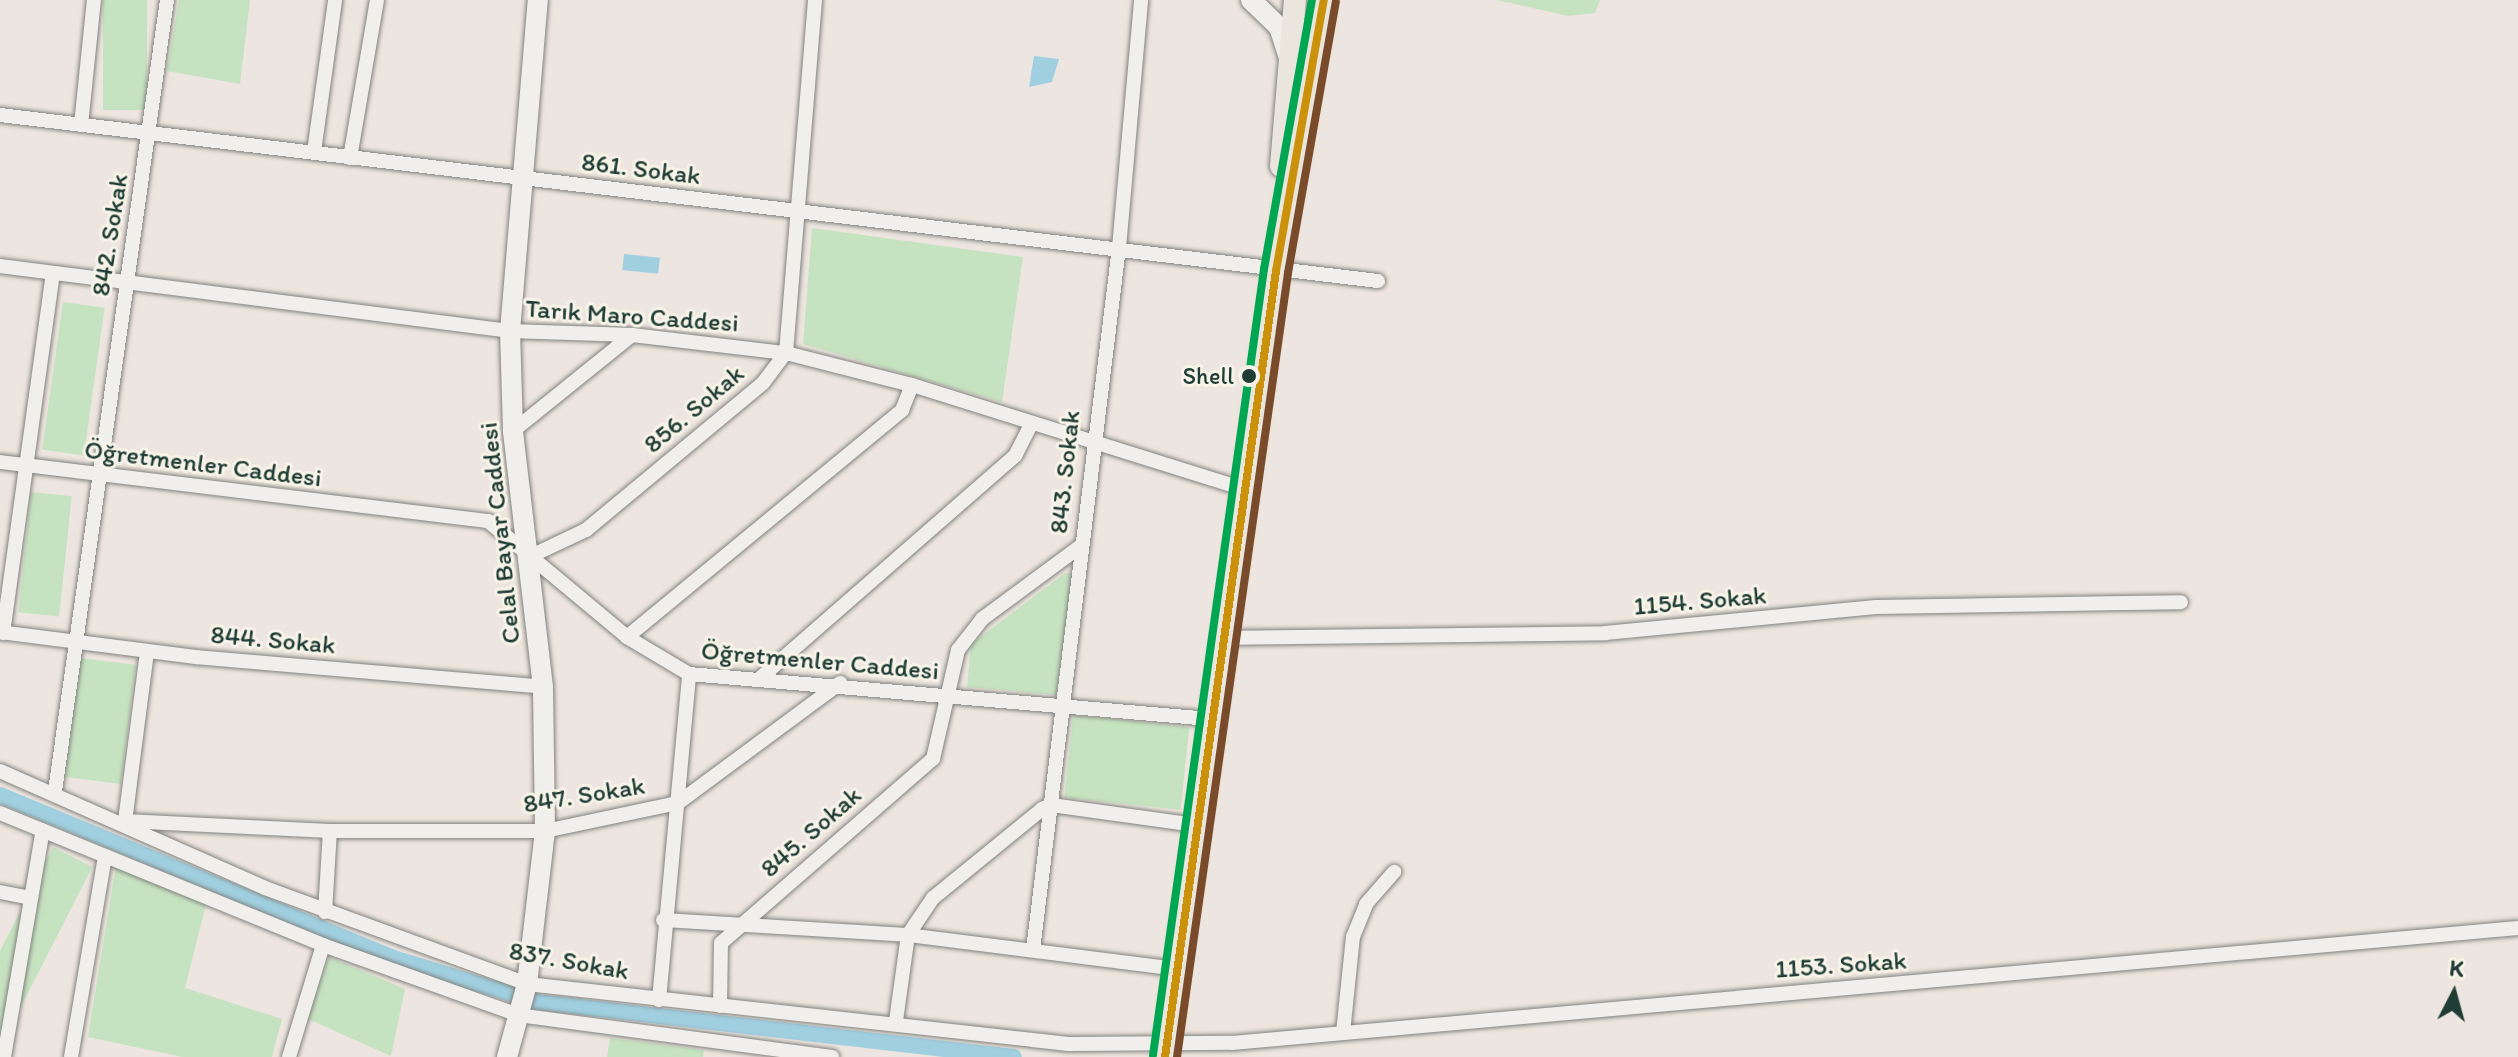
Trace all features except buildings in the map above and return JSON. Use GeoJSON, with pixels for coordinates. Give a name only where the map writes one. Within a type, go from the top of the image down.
{"type":"FeatureCollection","features":[{"type":"Feature","properties":{"kind":"main road"},"geometry":{"type":"LineString","coordinates":[[1166,1050],[1210,719],[1276,271],[1324,4],[1295,2],[1276,271]]}},
{"type":"Feature","properties":{"kind":"street"},"geometry":{"type":"LineString","coordinates":[[81,125],[94,0]]}},
{"type":"Feature","properties":{"kind":"street","name":"842. Sokak"},"geometry":{"type":"LineString","coordinates":[[55,791],[73,643],[167,0]]}},
{"type":"Feature","properties":{"kind":"street"},"geometry":{"type":"LineString","coordinates":[[314,152],[335,0]]}},
{"type":"Feature","properties":{"kind":"street"},"geometry":{"type":"LineString","coordinates":[[350,158],[377,0]]}},
{"type":"Feature","properties":{"kind":"street","name":"Celal Bayar Caddesi"},"geometry":{"type":"LineString","coordinates":[[507,1057],[527,984],[545,831],[543,687],[531,556],[513,431],[510,331],[538,0]]}},
{"type":"Feature","properties":{"kind":"street"},"geometry":{"type":"LineString","coordinates":[[786,353],[802,208],[815,0]]}},
{"type":"Feature","properties":{"kind":"street","name":"843. Sokak"},"geometry":{"type":"LineString","coordinates":[[1033,950],[1082,545],[1091,443],[1119,248],[1141,0]]}},
{"type":"Feature","properties":{"kind":"street"},"geometry":{"type":"LineString","coordinates":[[1251,0],[1279,27],[1290,59]]}},
{"type":"Feature","properties":{"kind":"street"},"geometry":{"type":"LineString","coordinates":[[1259,0],[1295,2]]}},
{"type":"Feature","properties":{"kind":"street","name":"861. Sokak"},"geometry":{"type":"LineString","coordinates":[[0,115],[802,208],[1276,271],[1378,281]]}},
{"type":"Feature","properties":{"kind":"street","name":"Tarık Maro Caddesi"},"geometry":{"type":"LineString","coordinates":[[0,266],[126,285],[510,331],[632,335],[786,353],[912,385],[1244,489]]}},
{"type":"Feature","properties":{"kind":"street"},"geometry":{"type":"LineString","coordinates":[[2,632],[4,601],[28,467],[53,274]]}},
{"type":"Feature","properties":{"kind":"street"},"geometry":{"type":"LineString","coordinates":[[513,431],[632,335]]}},
{"type":"Feature","properties":{"kind":"street","name":"856. Sokak"},"geometry":{"type":"LineString","coordinates":[[531,556],[586,530],[763,383],[786,353]]}},
{"type":"Feature","properties":{"kind":"street"},"geometry":{"type":"LineString","coordinates":[[627,637],[902,410],[912,385]]}},
{"type":"Feature","properties":{"kind":"street"},"geometry":{"type":"LineString","coordinates":[[758,680],[1015,456],[1031,424]]}},
{"type":"Feature","properties":{"kind":"street","name":"Öğretmenler Caddesi"},"geometry":{"type":"LineString","coordinates":[[0,462],[99,477],[488,521],[627,637],[689,674],[840,683],[945,696],[1210,719]]}},
{"type":"Feature","properties":{"kind":"street","name":"845. Sokak"},"geometry":{"type":"LineString","coordinates":[[720,1006],[721,943],[933,759],[958,650],[982,619],[1082,545]]}},
{"type":"Feature","properties":{"kind":"street","name":"1154. Sokak"},"geometry":{"type":"LineString","coordinates":[[1222,638],[1605,633],[1876,607],[2181,602]]}},
{"type":"Feature","properties":{"kind":"street","name":"844. Sokak"},"geometry":{"type":"LineString","coordinates":[[2,632],[147,652],[543,687]]}},
{"type":"Feature","properties":{"kind":"street"},"geometry":{"type":"LineString","coordinates":[[125,821],[147,652]]}},
{"type":"Feature","properties":{"kind":"street"},"geometry":{"type":"LineString","coordinates":[[659,1000],[663,920],[678,803],[689,674]]}},
{"type":"Feature","properties":{"kind":"street","name":"847. Sokak"},"geometry":{"type":"LineString","coordinates":[[125,821],[330,831],[545,831],[678,803],[840,683]]}},
{"type":"Feature","properties":{"kind":"street","name":"837. Sokak"},"geometry":{"type":"LineString","coordinates":[[0,771],[125,821],[325,912],[527,984],[659,1000],[896,1021],[1069,1044],[1166,1050]]}},
{"type":"Feature","properties":{"kind":"street"},"geometry":{"type":"LineString","coordinates":[[896,1021],[908,935],[933,898],[1051,805],[1196,825]]}},
{"type":"Feature","properties":{"kind":"street"},"geometry":{"type":"LineString","coordinates":[[0,813],[323,945],[518,1015],[717,1049],[832,1057]]}},
{"type":"Feature","properties":{"kind":"street"},"geometry":{"type":"LineString","coordinates":[[4,1057],[43,830]]}},
{"type":"Feature","properties":{"kind":"street"},"geometry":{"type":"LineString","coordinates":[[325,912],[330,831]]}},
{"type":"Feature","properties":{"kind":"street"},"geometry":{"type":"LineString","coordinates":[[71,1057],[105,856]]}},
{"type":"Feature","properties":{"kind":"street"},"geometry":{"type":"LineString","coordinates":[[1343,1033],[1353,937],[1366,904],[1394,872]]}},
{"type":"Feature","properties":{"kind":"street"},"geometry":{"type":"LineString","coordinates":[[0,892],[30,898]]}},
{"type":"Feature","properties":{"kind":"street"},"geometry":{"type":"LineString","coordinates":[[663,920],[908,935],[1177,969]]}},
{"type":"Feature","properties":{"kind":"street","name":"1153. Sokak"},"geometry":{"type":"LineString","coordinates":[[1166,1050],[2518,928]]}},
{"type":"Feature","properties":{"kind":"street"},"geometry":{"type":"LineString","coordinates":[[289,1057],[323,945]]}},
{"type":"Feature","properties":{"kind":"green space"},"geometry":{"type":"Polygon","coordinates":[[[103,0],[147,0],[147,110],[103,110],[103,0]]]}},
{"type":"Feature","properties":{"kind":"green space"},"geometry":{"type":"Polygon","coordinates":[[[179,0],[250,0],[240,84],[167,71],[179,0]]]}},
{"type":"Feature","properties":{"kind":"green space"},"geometry":{"type":"Polygon","coordinates":[[[1497,0],[1600,0],[1595,13],[1568,16],[1497,0]]]}},
{"type":"Feature","properties":{"kind":"green space"},"geometry":{"type":"Polygon","coordinates":[[[812,228],[1023,257],[1002,402],[803,344],[812,228]]]}},
{"type":"Feature","properties":{"kind":"green space"},"geometry":{"type":"Polygon","coordinates":[[[63,302],[105,308],[84,455],[42,450],[63,302]]]}},
{"type":"Feature","properties":{"kind":"green space"},"geometry":{"type":"Polygon","coordinates":[[[31,492],[72,496],[59,617],[18,612],[31,492]]]}},
{"type":"Feature","properties":{"kind":"green space"},"geometry":{"type":"Polygon","coordinates":[[[1065,573],[1075,573],[1056,695],[967,687],[971,644],[1065,573]]]}},
{"type":"Feature","properties":{"kind":"green space"},"geometry":{"type":"Polygon","coordinates":[[[80,658],[136,665],[121,784],[65,777],[80,658]]]}},
{"type":"Feature","properties":{"kind":"green space"},"geometry":{"type":"Polygon","coordinates":[[[1073,715],[1189,727],[1181,810],[1064,798],[1073,715]]]}},
{"type":"Feature","properties":{"kind":"green space"},"geometry":{"type":"Polygon","coordinates":[[[53,847],[92,867],[0,1048],[0,951],[53,847]]]}},
{"type":"Feature","properties":{"kind":"green space"},"geometry":{"type":"Polygon","coordinates":[[[116,865],[206,904],[185,988],[282,1019],[272,1057],[182,1057],[88,1037],[116,865]]]}},
{"type":"Feature","properties":{"kind":"green space"},"geometry":{"type":"Polygon","coordinates":[[[329,957],[405,989],[391,1056],[308,1019],[329,957]]]}},
{"type":"Feature","properties":{"kind":"green space"},"geometry":{"type":"Polygon","coordinates":[[[610,1038],[704,1050],[703,1057],[607,1057],[610,1038]]]}},
{"type":"Feature","properties":{"kind":"water"},"geometry":{"type":"Polygon","coordinates":[[[1034,56],[1059,59],[1052,82],[1029,87],[1034,56]]]}},
{"type":"Feature","properties":{"kind":"water"},"geometry":{"type":"Polygon","coordinates":[[[624,254],[660,258],[658,274],[622,270],[624,254]]]}},
{"type":"Feature","properties":{"kind":"waterway"},"geometry":{"type":"LineString","coordinates":[[0,795],[393,958],[538,1002],[1014,1057]]}},
{"type":"Feature","properties":{"kind":"transit line"},"geometry":{"type":"LineString","coordinates":[[1153,1055],[1264,269],[1312,0]]}},
{"type":"Feature","properties":{"kind":"transit line"},"geometry":{"type":"LineString","coordinates":[[1165,1057],[1276,271],[1324,0]]}},
{"type":"Feature","properties":{"kind":"transit line"},"geometry":{"type":"LineString","coordinates":[[1177,1057],[1288,273],[1336,2]]}},
{"type":"Feature","properties":{"kind":"place","name":"Shell"},"geometry":{"type":"Point","coordinates":[1249,376]}}]}
